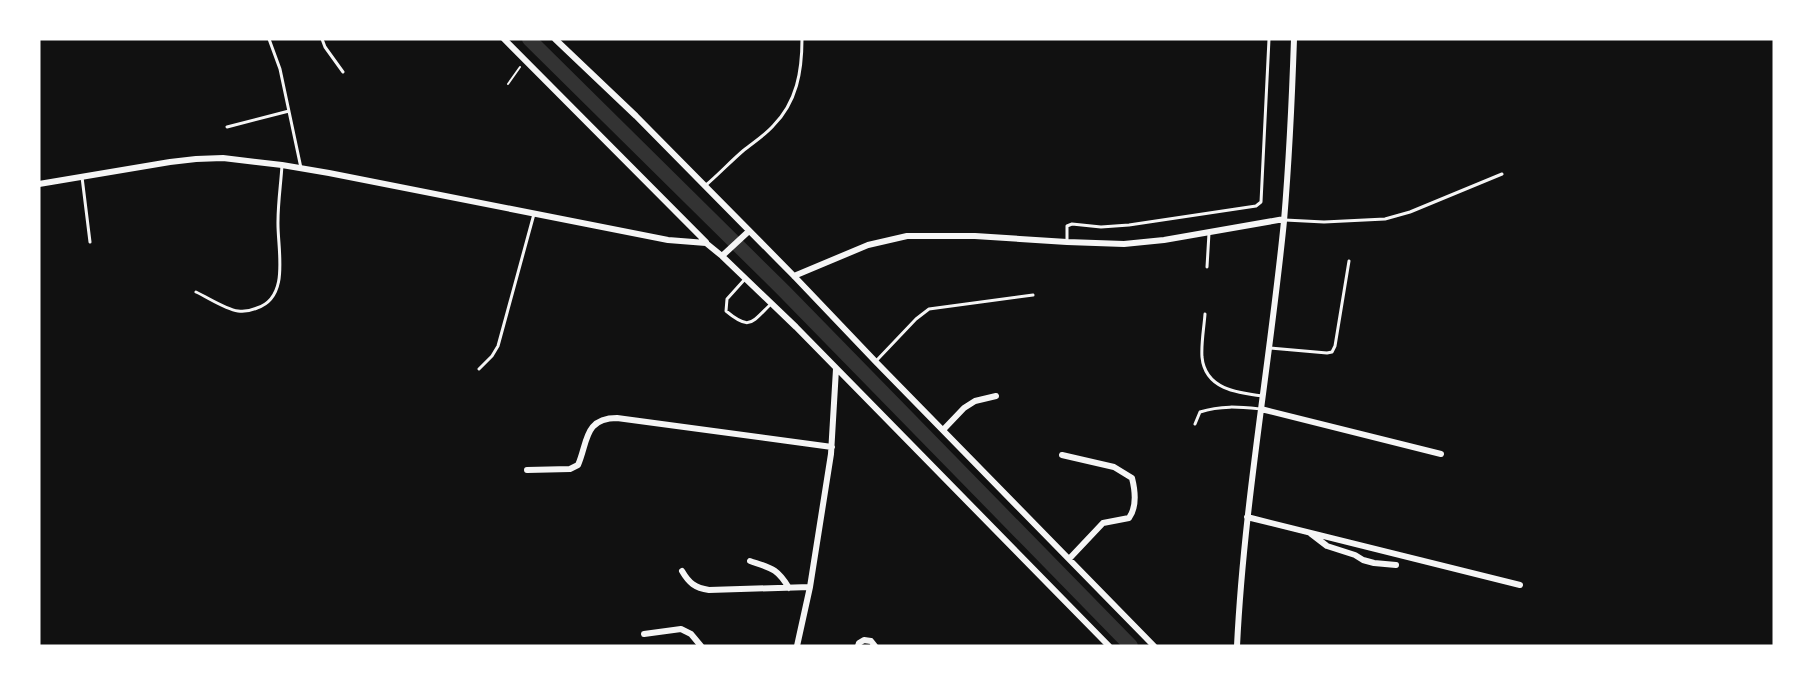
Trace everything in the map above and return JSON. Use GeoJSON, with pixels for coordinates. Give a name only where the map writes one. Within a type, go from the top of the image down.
{"type":"FeatureCollection","features":[{"type":"Feature","properties":{"kind":"street"},"geometry":{"type":"LineString","coordinates":[[504,39],[706,243],[722,256],[836,369],[1108,646]]}},
{"type":"Feature","properties":{"kind":"street"},"geometry":{"type":"LineString","coordinates":[[555,39],[636,116],[794,276],[1154,646]]}},
{"type":"Feature","properties":{"kind":"street"},"geometry":{"type":"LineString","coordinates":[[1237,646],[1240,581],[1247,517],[1284,219],[1294,39]]}},
{"type":"Feature","properties":{"kind":"street"},"geometry":{"type":"LineString","coordinates":[[39,184],[196,159],[223,158],[301,168],[668,240],[706,243]]}},
{"type":"Feature","properties":{"kind":"street"},"geometry":{"type":"LineString","coordinates":[[794,276],[868,245],[907,236],[975,236],[1124,243],[1164,240],[1284,219]]}},
{"type":"Feature","properties":{"kind":"street"},"geometry":{"type":"LineString","coordinates":[[722,256],[748,231]]}},
{"type":"Feature","properties":{"kind":"street"},"geometry":{"type":"LineString","coordinates":[[797,646],[810,587],[832,447],[836,369]]}},
{"type":"Feature","properties":{"kind":"street"},"geometry":{"type":"LineString","coordinates":[[943,430],[964,408],[975,401],[996,396]]}},
{"type":"Feature","properties":{"kind":"street"},"geometry":{"type":"LineString","coordinates":[[1261,409],[1441,454]]}},
{"type":"Feature","properties":{"kind":"street"},"geometry":{"type":"LineString","coordinates":[[527,470],[570,469],[578,465],[585,441],[593,427],[604,418],[832,447]]}},
{"type":"Feature","properties":{"kind":"street"},"geometry":{"type":"LineString","coordinates":[[1062,455],[1114,467],[1132,478],[1134,488],[1133,513],[1129,518],[1103,523],[1070,559]]}},
{"type":"Feature","properties":{"kind":"street"},"geometry":{"type":"LineString","coordinates":[[1247,517],[1520,585]]}},
{"type":"Feature","properties":{"kind":"street"},"geometry":{"type":"LineString","coordinates":[[1309,532],[1327,546],[1363,560],[1396,565]]}},
{"type":"Feature","properties":{"kind":"street"},"geometry":{"type":"LineString","coordinates":[[750,561],[780,573],[789,588]]}},
{"type":"Feature","properties":{"kind":"street"},"geometry":{"type":"LineString","coordinates":[[682,570],[688,581],[697,588],[709,590],[810,587]]}},
{"type":"Feature","properties":{"kind":"street"},"geometry":{"type":"LineString","coordinates":[[644,634],[681,629],[692,634],[701,646]]}},
{"type":"Feature","properties":{"kind":"street"},"geometry":{"type":"LineString","coordinates":[[858,646],[864,640],[871,641],[875,646]]}},
{"type":"Feature","properties":{"kind":"lane"},"geometry":{"type":"LineString","coordinates":[[269,39],[280,69],[301,168]]}},
{"type":"Feature","properties":{"kind":"lane"},"geometry":{"type":"LineString","coordinates":[[322,39],[343,72]]}},
{"type":"Feature","properties":{"kind":"lane"},"geometry":{"type":"LineString","coordinates":[[705,187],[783,116],[798,83],[802,66],[802,39]]}},
{"type":"Feature","properties":{"kind":"lane"},"geometry":{"type":"LineString","coordinates":[[1067,242],[1068,225],[1101,227],[1129,225],[1256,206],[1261,202],[1269,39]]}},
{"type":"Feature","properties":{"kind":"lane"},"geometry":{"type":"LineString","coordinates":[[227,127],[289,111]]}},
{"type":"Feature","properties":{"kind":"lane"},"geometry":{"type":"LineString","coordinates":[[196,292],[236,311],[247,311],[263,306],[270,300],[279,279],[278,221],[282,165]]}},
{"type":"Feature","properties":{"kind":"lane"},"geometry":{"type":"LineString","coordinates":[[1284,219],[1324,222],[1385,219],[1410,212],[1503,174]]}},
{"type":"Feature","properties":{"kind":"lane"},"geometry":{"type":"LineString","coordinates":[[82,177],[90,242]]}},
{"type":"Feature","properties":{"kind":"lane"},"geometry":{"type":"LineString","coordinates":[[479,369],[492,356],[500,340],[534,214]]}},
{"type":"Feature","properties":{"kind":"lane"},"geometry":{"type":"LineString","coordinates":[[1207,267],[1209,233]]}},
{"type":"Feature","properties":{"kind":"lane"},"geometry":{"type":"LineString","coordinates":[[1269,348],[1332,352],[1335,346],[1349,261]]}},
{"type":"Feature","properties":{"kind":"lane"},"geometry":{"type":"LineString","coordinates":[[745,279],[727,298],[726,311],[740,322],[752,322],[771,304]]}},
{"type":"Feature","properties":{"kind":"lane"},"geometry":{"type":"LineString","coordinates":[[876,362],[916,319],[929,309],[1032,295]]}},
{"type":"Feature","properties":{"kind":"lane"},"geometry":{"type":"LineString","coordinates":[[1205,315],[1202,356],[1204,369],[1210,379],[1239,394],[1263,396]]}},
{"type":"Feature","properties":{"kind":"lane"},"geometry":{"type":"LineString","coordinates":[[1195,424],[1200,412],[1213,407],[1261,409]]}},
{"type":"Feature","properties":{"kind":"path"},"geometry":{"type":"LineString","coordinates":[[508,84],[526,60]]}},
{"type":"Feature","properties":{"kind":"waterway"},"geometry":{"type":"LineString","coordinates":[[529,39],[784,291],[1131,646]]}}]}
